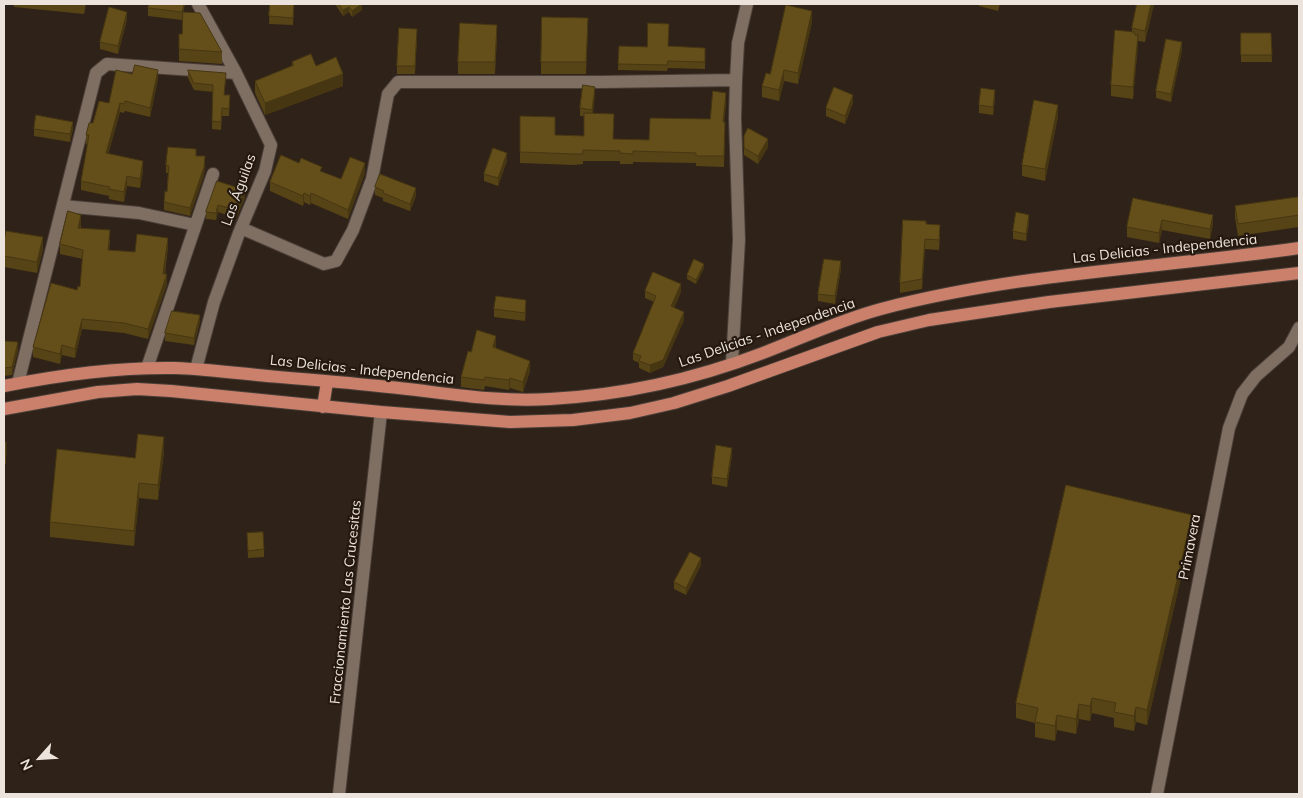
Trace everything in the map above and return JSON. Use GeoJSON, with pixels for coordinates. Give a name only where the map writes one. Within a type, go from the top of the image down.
{"type":"FeatureCollection","features":[{"type":"Feature","properties":{"kind":"main road","name":"Las Delicias - Independencia"},"geometry":{"type":"LineString","coordinates":[[4,386],[102,372],[147,368],[196,369],[381,386],[493,399],[550,400],[615,392],[672,382],[732,363],[877,310],[927,298],[1049,276],[1220,259],[1299,248]]}},
{"type":"Feature","properties":{"kind":"main road"},"geometry":{"type":"LineString","coordinates":[[4,409],[98,392],[136,390],[172,391],[381,412],[510,422],[573,420],[630,413],[674,403],[728,386],[878,332],[929,320],[1049,302],[1299,273]]}},
{"type":"Feature","properties":{"kind":"main road"},"geometry":{"type":"LineString","coordinates":[[323,406],[327,382]]}},
{"type":"Feature","properties":{"kind":"street","name":"Las Águilas"},"geometry":{"type":"LineString","coordinates":[[196,369],[214,302],[264,171],[271,145],[236,73],[198,4]]}},
{"type":"Feature","properties":{"kind":"street"},"geometry":{"type":"LineString","coordinates":[[732,363],[738,240],[736,80],[738,43],[747,4]]}},
{"type":"Feature","properties":{"kind":"street"},"geometry":{"type":"LineString","coordinates":[[18,383],[96,73],[107,64],[236,73]]}},
{"type":"Feature","properties":{"kind":"street"},"geometry":{"type":"LineString","coordinates":[[241,228],[324,264],[336,261],[353,230],[372,179],[388,94],[398,82],[736,80]]}},
{"type":"Feature","properties":{"kind":"street"},"geometry":{"type":"LineString","coordinates":[[147,368],[213,174]]}},
{"type":"Feature","properties":{"kind":"street"},"geometry":{"type":"LineString","coordinates":[[63,206],[139,213],[195,225]]}},
{"type":"Feature","properties":{"kind":"street","name":"Primavera"},"geometry":{"type":"LineString","coordinates":[[1157,794],[1229,428],[1242,394],[1256,376],[1289,347],[1299,328]]}},
{"type":"Feature","properties":{"kind":"street","name":"Fraccionamiento Las Crucesitas"},"geometry":{"type":"LineString","coordinates":[[340,794],[381,412]]}},
{"type":"Feature","properties":{"kind":"building"},"geometry":{"type":"Polygon","coordinates":[[[149,4],[184,4],[182,12],[148,8],[149,4]]]}},
{"type":"Feature","properties":{"kind":"building"},"geometry":{"type":"Polygon","coordinates":[[[270,4],[294,4],[293,18],[269,16],[270,4]]]}},
{"type":"Feature","properties":{"kind":"building"},"geometry":{"type":"Polygon","coordinates":[[[339,4],[362,4],[352,11],[349,7],[343,10],[339,4]]]}},
{"type":"Feature","properties":{"kind":"building"},"geometry":{"type":"Polygon","coordinates":[[[1137,4],[1151,4],[1145,31],[1132,28],[1137,4]]]}},
{"type":"Feature","properties":{"kind":"building"},"geometry":{"type":"Polygon","coordinates":[[[786,5],[812,11],[798,73],[784,70],[779,90],[762,86],[766,73],[770,74],[786,5]]]}},
{"type":"Feature","properties":{"kind":"building"},"geometry":{"type":"Polygon","coordinates":[[[109,7],[127,12],[118,46],[100,42],[109,7]]]}},
{"type":"Feature","properties":{"kind":"building"},"geometry":{"type":"Polygon","coordinates":[[[183,12],[200,13],[222,52],[179,49],[179,34],[182,34],[183,12]]]}},
{"type":"Feature","properties":{"kind":"building"},"geometry":{"type":"Polygon","coordinates":[[[542,17],[588,18],[586,62],[541,62],[542,17]]]}},
{"type":"Feature","properties":{"kind":"building"},"geometry":{"type":"Polygon","coordinates":[[[460,23],[497,25],[495,62],[458,62],[460,23]]]}},
{"type":"Feature","properties":{"kind":"building"},"geometry":{"type":"Polygon","coordinates":[[[648,23],[669,24],[668,46],[705,48],[705,62],[668,61],[667,65],[618,64],[619,46],[647,47],[648,23]]]}},
{"type":"Feature","properties":{"kind":"building"},"geometry":{"type":"Polygon","coordinates":[[[399,28],[417,29],[415,66],[397,66],[399,28]]]}},
{"type":"Feature","properties":{"kind":"building"},"geometry":{"type":"Polygon","coordinates":[[[1115,30],[1134,32],[1135,35],[1138,35],[1133,87],[1111,85],[1115,30]]]}},
{"type":"Feature","properties":{"kind":"building"},"geometry":{"type":"Polygon","coordinates":[[[1241,33],[1271,33],[1272,55],[1241,55],[1241,33]]]}},
{"type":"Feature","properties":{"kind":"building"},"geometry":{"type":"Polygon","coordinates":[[[1166,39],[1182,42],[1171,94],[1156,91],[1166,39]]]}},
{"type":"Feature","properties":{"kind":"building"},"geometry":{"type":"Polygon","coordinates":[[[311,54],[316,66],[336,57],[343,74],[265,103],[255,81],[294,65],[292,62],[311,54]]]}},
{"type":"Feature","properties":{"kind":"building"},"geometry":{"type":"Polygon","coordinates":[[[135,65],[158,70],[150,108],[125,101],[124,104],[120,103],[106,153],[143,161],[140,179],[127,176],[124,192],[81,181],[89,135],[86,135],[89,123],[93,123],[99,101],[109,103],[116,70],[132,74],[135,65]]]}},
{"type":"Feature","properties":{"kind":"building"},"geometry":{"type":"Polygon","coordinates":[[[188,70],[226,73],[224,95],[230,95],[229,109],[222,108],[221,122],[212,121],[213,85],[194,83],[188,70]]]}},
{"type":"Feature","properties":{"kind":"building"},"geometry":{"type":"Polygon","coordinates":[[[583,85],[595,87],[592,110],[580,108],[583,85]]]}},
{"type":"Feature","properties":{"kind":"building"},"geometry":{"type":"Polygon","coordinates":[[[834,87],[853,95],[845,116],[826,108],[834,87]]]}},
{"type":"Feature","properties":{"kind":"building"},"geometry":{"type":"Polygon","coordinates":[[[981,88],[995,90],[993,107],[979,105],[981,88]]]}},
{"type":"Feature","properties":{"kind":"building"},"geometry":{"type":"Polygon","coordinates":[[[713,91],[726,93],[723,122],[725,122],[724,156],[696,156],[696,153],[633,151],[633,154],[620,153],[620,151],[583,150],[583,154],[520,152],[520,116],[555,117],[555,135],[584,136],[584,113],[614,114],[613,139],[649,140],[650,118],[710,119],[713,91]]]}},
{"type":"Feature","properties":{"kind":"building"},"geometry":{"type":"Polygon","coordinates":[[[1034,100],[1058,105],[1045,169],[1022,165],[1034,100]]]}},
{"type":"Feature","properties":{"kind":"building"},"geometry":{"type":"Polygon","coordinates":[[[36,115],[73,122],[70,134],[34,129],[36,115]]]}},
{"type":"Feature","properties":{"kind":"building"},"geometry":{"type":"Polygon","coordinates":[[[748,128],[768,139],[758,156],[744,148],[744,136],[748,128]]]}},
{"type":"Feature","properties":{"kind":"building"},"geometry":{"type":"Polygon","coordinates":[[[168,147],[196,149],[196,156],[205,156],[204,167],[190,208],[164,202],[165,191],[167,192],[169,166],[166,165],[168,147]]]}},
{"type":"Feature","properties":{"kind":"building"},"geometry":{"type":"Polygon","coordinates":[[[493,148],[507,153],[498,178],[484,174],[493,148]]]}},
{"type":"Feature","properties":{"kind":"building"},"geometry":{"type":"Polygon","coordinates":[[[281,155],[299,163],[301,158],[322,167],[320,171],[341,179],[350,157],[365,163],[348,210],[311,193],[310,196],[304,193],[303,196],[270,182],[281,155]]]}},
{"type":"Feature","properties":{"kind":"building"},"geometry":{"type":"Polygon","coordinates":[[[380,174],[416,188],[410,204],[383,193],[384,191],[375,187],[380,174]]]}},
{"type":"Feature","properties":{"kind":"building"},"geometry":{"type":"Polygon","coordinates":[[[217,181],[245,190],[236,210],[218,205],[216,213],[206,212],[217,181]]]}},
{"type":"Feature","properties":{"kind":"building"},"geometry":{"type":"Polygon","coordinates":[[[1299,197],[1299,215],[1238,224],[1235,206],[1299,197]]]}},
{"type":"Feature","properties":{"kind":"building"},"geometry":{"type":"Polygon","coordinates":[[[1133,198],[1213,215],[1210,229],[1162,220],[1159,233],[1127,227],[1133,198]]]}},
{"type":"Feature","properties":{"kind":"building"},"geometry":{"type":"Polygon","coordinates":[[[68,211],[81,215],[78,228],[110,230],[108,250],[135,252],[137,234],[168,238],[163,274],[167,274],[148,329],[124,323],[82,319],[75,349],[62,345],[60,354],[33,347],[51,283],[77,290],[78,286],[80,287],[83,250],[60,244],[68,211]]]}},
{"type":"Feature","properties":{"kind":"building"},"geometry":{"type":"Polygon","coordinates":[[[1016,212],[1029,215],[1026,234],[1013,231],[1016,212]]]}},
{"type":"Feature","properties":{"kind":"building"},"geometry":{"type":"Polygon","coordinates":[[[903,220],[926,221],[926,224],[940,225],[939,240],[925,239],[922,279],[900,283],[903,220]]]}},
{"type":"Feature","properties":{"kind":"building"},"geometry":{"type":"Polygon","coordinates":[[[6,231],[43,237],[37,262],[4,256],[6,231]]]}},
{"type":"Feature","properties":{"kind":"building"},"geometry":{"type":"Polygon","coordinates":[[[694,259],[704,264],[696,280],[687,275],[694,259]]]}},
{"type":"Feature","properties":{"kind":"building"},"geometry":{"type":"Polygon","coordinates":[[[824,259],[841,261],[835,296],[818,294],[824,259]]]}},
{"type":"Feature","properties":{"kind":"building"},"geometry":{"type":"Polygon","coordinates":[[[653,272],[681,284],[671,306],[684,312],[663,360],[650,365],[639,361],[641,356],[633,353],[656,296],[645,291],[653,272]]]}},
{"type":"Feature","properties":{"kind":"building"},"geometry":{"type":"Polygon","coordinates":[[[496,296],[526,300],[525,313],[494,309],[496,296]]]}},
{"type":"Feature","properties":{"kind":"building"},"geometry":{"type":"Polygon","coordinates":[[[172,311],[200,315],[194,338],[165,333],[172,311]]]}},
{"type":"Feature","properties":{"kind":"building"},"geometry":{"type":"Polygon","coordinates":[[[477,330],[496,336],[493,347],[530,361],[523,382],[510,378],[509,380],[485,377],[484,380],[461,377],[468,351],[471,352],[477,330]]]}},
{"type":"Feature","properties":{"kind":"building"},"geometry":{"type":"Polygon","coordinates":[[[4,341],[18,342],[12,367],[4,368],[4,341]]]}},
{"type":"Feature","properties":{"kind":"building"},"geometry":{"type":"Polygon","coordinates":[[[138,434],[164,437],[158,485],[139,483],[134,531],[50,522],[57,449],[135,458],[138,434]]]}},
{"type":"Feature","properties":{"kind":"building"},"geometry":{"type":"Polygon","coordinates":[[[4,442],[6,442],[6,456],[4,456],[4,442]]]}},
{"type":"Feature","properties":{"kind":"building"},"geometry":{"type":"Polygon","coordinates":[[[716,445],[732,448],[727,479],[712,477],[716,445]]]}},
{"type":"Feature","properties":{"kind":"building"},"geometry":{"type":"Polygon","coordinates":[[[1066,485],[1192,515],[1147,710],[1136,707],[1134,716],[1114,712],[1116,703],[1092,698],[1090,706],[1079,704],[1076,719],[1057,715],[1055,726],[1035,722],[1038,708],[1016,703],[1066,485]]]}},
{"type":"Feature","properties":{"kind":"building"},"geometry":{"type":"Polygon","coordinates":[[[263,532],[264,549],[248,551],[247,533],[263,532]]]}},
{"type":"Feature","properties":{"kind":"building"},"geometry":{"type":"Polygon","coordinates":[[[690,552],[701,558],[686,588],[674,582],[690,552]]]}}]}
